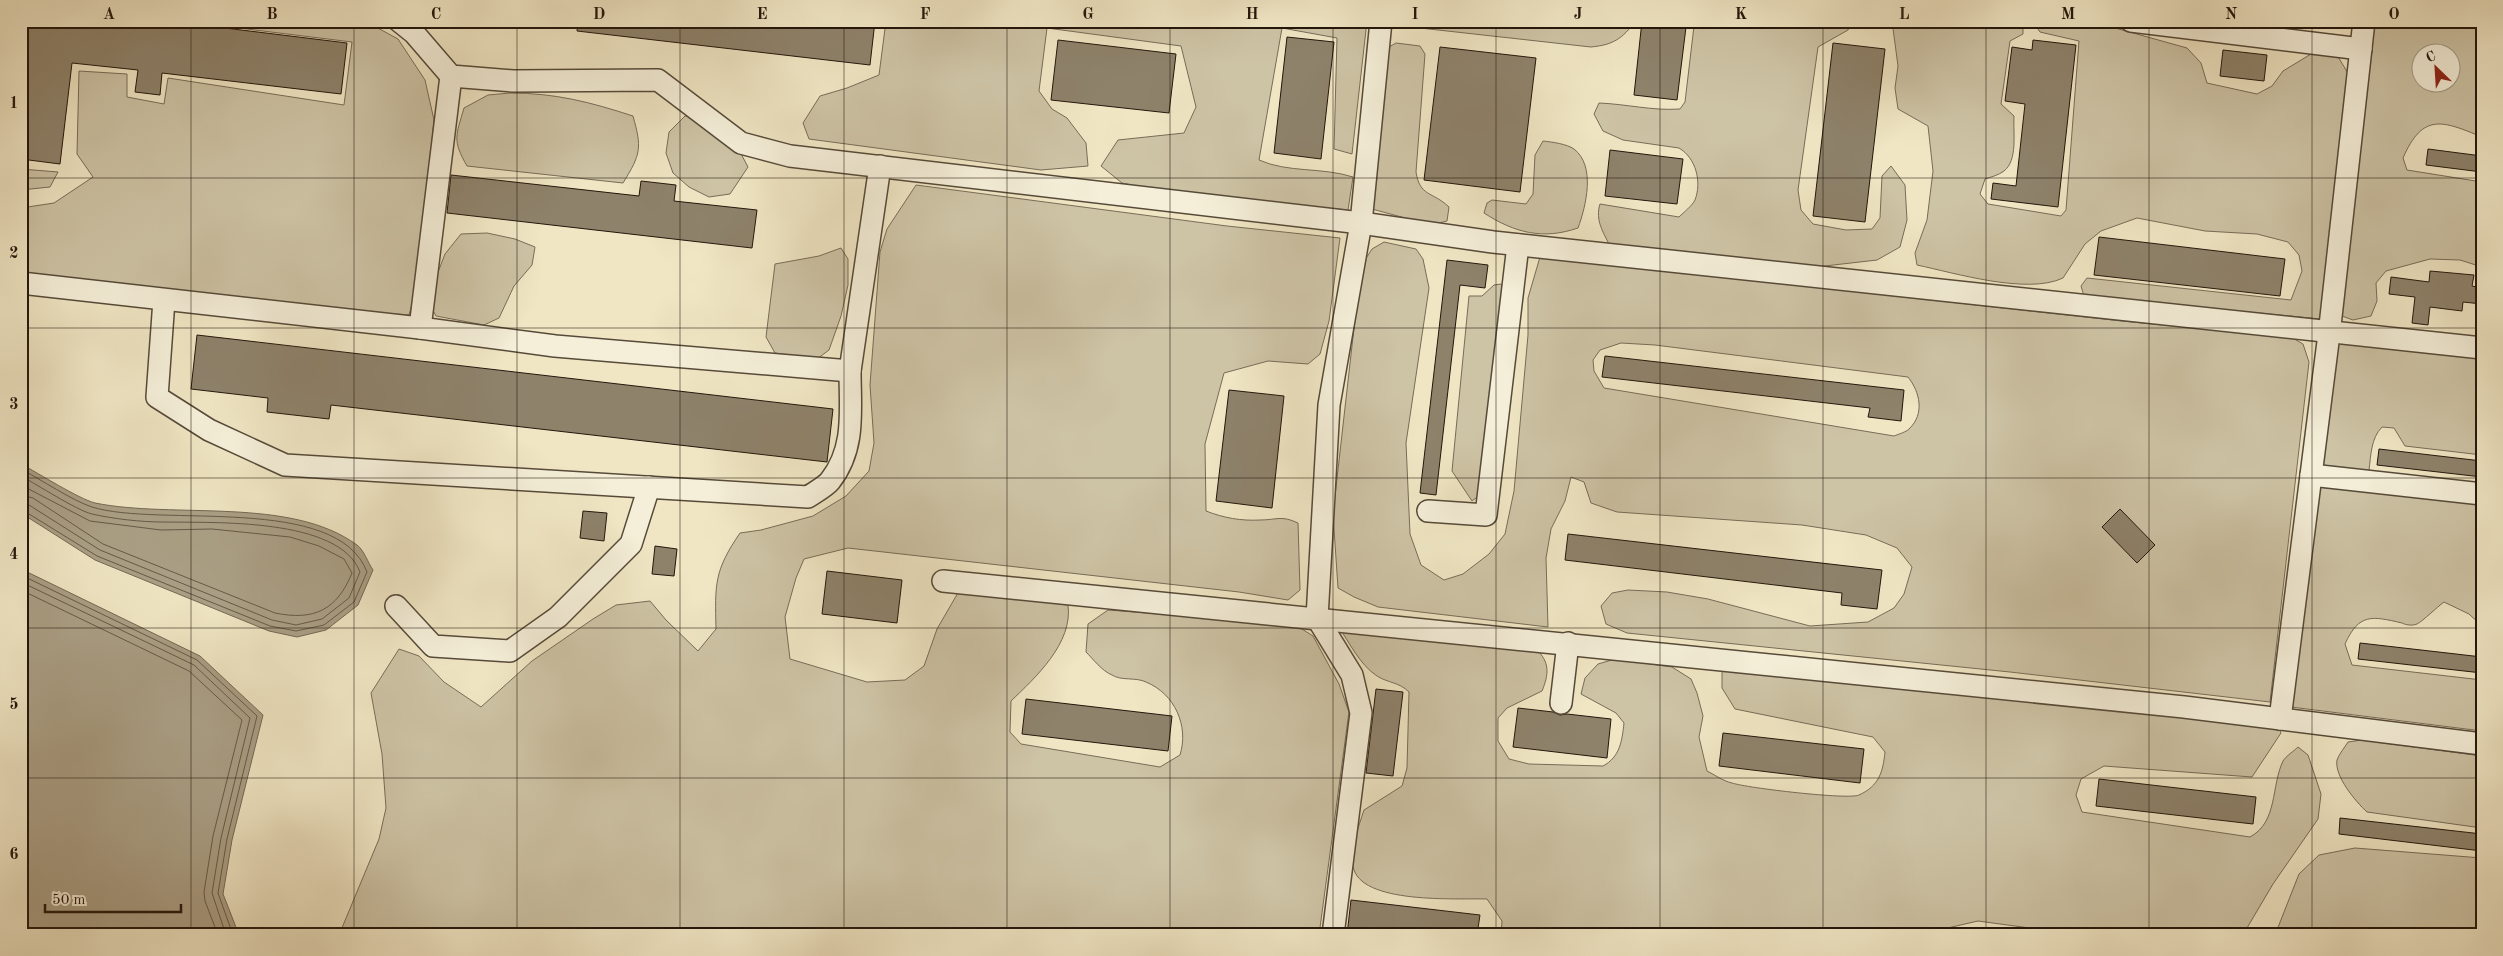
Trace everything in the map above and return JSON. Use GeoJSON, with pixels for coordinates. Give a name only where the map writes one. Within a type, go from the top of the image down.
{"type":"FeatureCollection","features":[{"type":"Feature","properties":{"kind":"lane"},"geometry":{"type":"LineString","coordinates":[[399,21],[414,33],[451,76],[513,82],[658,80],[741,144],[790,156],[1360,223],[1518,245],[2482,348]]}},
{"type":"Feature","properties":{"kind":"lane"},"geometry":{"type":"LineString","coordinates":[[1333,935],[1361,713],[1352,675],[1317,618],[1329,405],[1360,223],[1381,21]]}},
{"type":"Feature","properties":{"kind":"lane"},"geometry":{"type":"LineString","coordinates":[[2131,21],[2361,49]]}},
{"type":"Feature","properties":{"kind":"lane"},"geometry":{"type":"LineString","coordinates":[[2280,719],[2329,331],[2364,21]]}},
{"type":"Feature","properties":{"kind":"lane"},"geometry":{"type":"LineString","coordinates":[[420,328],[451,76]]}},
{"type":"Feature","properties":{"kind":"lane"},"geometry":{"type":"LineString","coordinates":[[164,300],[157,397],[209,430],[285,466],[808,497],[829,482],[838,468],[850,438],[850,371],[880,166]]}},
{"type":"Feature","properties":{"kind":"lane"},"geometry":{"type":"LineString","coordinates":[[1428,512],[1486,515],[1518,245]]}},
{"type":"Feature","properties":{"kind":"lane"},"geometry":{"type":"LineString","coordinates":[[21,283],[420,328],[555,346],[850,371]]}},
{"type":"Feature","properties":{"kind":"lane"},"geometry":{"type":"LineString","coordinates":[[2311,474],[2482,494]]}},
{"type":"Feature","properties":{"kind":"lane"},"geometry":{"type":"LineString","coordinates":[[396,606],[433,646],[510,651],[558,617],[631,544],[649,487]]}},
{"type":"Feature","properties":{"kind":"lane"},"geometry":{"type":"LineString","coordinates":[[944,581],[2174,706],[2482,744]]}},
{"type":"Feature","properties":{"kind":"lane"},"geometry":{"type":"LineString","coordinates":[[1561,703],[1568,643]]}},
{"type":"Feature","properties":{"kind":"shaded area"},"geometry":{"type":"Polygon","coordinates":[[[182,21],[365,21],[398,39],[425,80],[434,120],[418,284],[409,315],[352,311],[21,274],[21,208],[54,203],[93,177],[77,154],[79,71],[127,74],[127,97],[164,104],[168,78],[344,105],[352,42],[182,21]]]}},
{"type":"Feature","properties":{"kind":"shaded area"},"geometry":{"type":"Polygon","coordinates":[[[886,21],[1367,21],[1352,154],[1334,149],[1337,38],[1282,28],[1259,160],[1282,167],[1329,172],[1353,177],[1348,210],[1180,195],[1122,183],[1101,166],[1118,140],[1184,133],[1196,107],[1181,46],[1047,28],[1039,91],[1052,109],[1067,118],[1086,143],[1088,166],[1041,170],[809,139],[803,123],[820,96],[847,88],[879,75],[886,21]]]}},
{"type":"Feature","properties":{"kind":"shaded area"},"geometry":{"type":"Polygon","coordinates":[[[1392,21],[1635,21],[1621,37],[1611,43],[1591,47],[1393,25],[1392,21]]]}},
{"type":"Feature","properties":{"kind":"shaded area"},"geometry":{"type":"Polygon","coordinates":[[[1690,21],[1852,21],[1848,30],[1818,47],[1798,190],[1801,210],[1813,224],[1846,230],[1872,229],[1880,218],[1882,176],[1891,166],[1905,185],[1907,220],[1900,247],[1877,260],[1816,267],[1610,246],[1599,221],[1600,204],[1679,217],[1695,200],[1698,186],[1696,171],[1685,152],[1679,148],[1623,140],[1603,131],[1594,114],[1599,103],[1680,109],[1685,102],[1694,26],[1690,21]]]}},
{"type":"Feature","properties":{"kind":"shaded area"},"geometry":{"type":"Polygon","coordinates":[[[1892,21],[2019,21],[2023,26],[2023,34],[2010,41],[2001,104],[2014,116],[2013,153],[2004,171],[1985,179],[1980,194],[1988,204],[2061,216],[2066,210],[2079,41],[2040,32],[2036,26],[2041,21],[2077,21],[2108,26],[2187,48],[2201,63],[2207,83],[2257,94],[2272,86],[2283,71],[2311,54],[2337,55],[2349,75],[2325,306],[2320,319],[2084,296],[2081,286],[2087,278],[2291,300],[2302,271],[2299,255],[2288,242],[2257,234],[2205,231],[2137,218],[2101,231],[2085,244],[2063,278],[2048,283],[2030,284],[1991,281],[1917,265],[1915,253],[1927,220],[1933,171],[1928,126],[1898,109],[1895,88],[1898,66],[1892,21]]]}},
{"type":"Feature","properties":{"kind":"shaded area"},"geometry":{"type":"Polygon","coordinates":[[[2375,21],[2482,21],[2482,137],[2456,127],[2435,124],[2418,133],[2403,158],[2407,170],[2482,182],[2482,267],[2460,260],[2430,259],[2386,271],[2376,283],[2377,301],[2371,316],[2353,320],[2339,315],[2375,21]]]}},
{"type":"Feature","properties":{"kind":"shaded area"},"geometry":{"type":"Polygon","coordinates":[[[1396,43],[1420,46],[1425,54],[1416,172],[1420,186],[1449,207],[1447,221],[1431,225],[1372,209],[1386,55],[1389,47],[1396,43]]]}},
{"type":"Feature","properties":{"kind":"shaded area"},"geometry":{"type":"Polygon","coordinates":[[[526,93],[572,99],[633,116],[638,136],[638,151],[623,183],[467,166],[457,144],[457,132],[464,108],[488,95],[526,93]]]}},
{"type":"Feature","properties":{"kind":"shaded area"},"geometry":{"type":"Polygon","coordinates":[[[685,116],[694,117],[738,148],[748,167],[730,194],[709,197],[689,187],[673,173],[666,153],[669,132],[685,116]]]}},
{"type":"Feature","properties":{"kind":"shaded area"},"geometry":{"type":"Polygon","coordinates":[[[1543,141],[1571,147],[1581,156],[1585,165],[1587,176],[1586,198],[1578,228],[1553,234],[1541,234],[1518,230],[1484,213],[1487,203],[1492,200],[1526,204],[1533,194],[1535,155],[1543,141]]]}},
{"type":"Feature","properties":{"kind":"shaded area"},"geometry":{"type":"Polygon","coordinates":[[[21,169],[58,172],[50,187],[21,190],[21,169]]]}},
{"type":"Feature","properties":{"kind":"shaded area"},"geometry":{"type":"Polygon","coordinates":[[[916,185],[1227,226],[1340,238],[1329,321],[1320,354],[1308,364],[1268,361],[1224,373],[1205,444],[1206,511],[1239,519],[1283,519],[1298,523],[1300,590],[1288,600],[1239,592],[848,548],[804,559],[796,578],[785,617],[790,659],[867,682],[905,680],[924,666],[937,629],[959,591],[1068,605],[1065,633],[1059,646],[1041,670],[1011,701],[1010,732],[1021,744],[1160,767],[1180,755],[1183,733],[1177,712],[1165,694],[1156,687],[1142,681],[1116,677],[1098,665],[1086,652],[1088,624],[1108,610],[1294,624],[1313,636],[1339,684],[1349,712],[1319,935],[339,935],[379,839],[386,808],[382,754],[371,693],[399,649],[419,656],[444,682],[481,707],[532,661],[616,605],[650,601],[666,620],[698,651],[716,629],[716,589],[718,578],[725,558],[740,533],[761,530],[813,516],[846,496],[869,471],[874,443],[870,385],[880,252],[887,229],[916,185]]]}},
{"type":"Feature","properties":{"kind":"shaded area"},"geometry":{"type":"Polygon","coordinates":[[[487,233],[515,239],[535,247],[532,265],[514,286],[499,318],[484,325],[436,316],[430,305],[433,285],[445,254],[461,234],[487,233]]]}},
{"type":"Feature","properties":{"kind":"shaded area"},"geometry":{"type":"Polygon","coordinates":[[[1384,242],[1416,249],[1423,259],[1429,288],[1406,443],[1410,534],[1421,565],[1444,580],[1463,574],[1489,554],[1505,534],[1514,491],[1528,335],[1528,298],[1540,257],[2122,321],[2291,337],[2303,344],[2309,362],[2270,702],[2010,672],[1627,633],[1606,624],[1601,606],[1612,593],[1628,590],[1667,592],[1708,599],[1810,626],[1868,622],[1894,608],[1904,594],[1912,567],[1897,548],[1866,535],[1802,525],[1617,512],[1591,503],[1584,482],[1571,477],[1565,501],[1551,529],[1546,558],[1548,627],[1378,607],[1354,597],[1338,588],[1333,514],[1361,266],[1372,249],[1384,242]],[[1621,343],[1600,350],[1593,360],[1594,371],[1604,388],[1894,436],[1909,429],[1914,423],[1919,410],[1918,396],[1908,377],[1655,345],[1621,343]]]}},
{"type":"Feature","properties":{"kind":"shaded area"},"geometry":{"type":"Polygon","coordinates":[[[841,248],[848,259],[848,285],[841,316],[829,350],[817,359],[775,353],[766,337],[775,264],[819,256],[841,248]]]}},
{"type":"Feature","properties":{"kind":"shaded area"},"geometry":{"type":"Polygon","coordinates":[[[1501,284],[1506,292],[1483,493],[1472,501],[1452,471],[1469,296],[1482,296],[1494,285],[1501,284]]]}},
{"type":"Feature","properties":{"kind":"shaded area"},"geometry":{"type":"Polygon","coordinates":[[[2332,342],[2482,358],[2482,455],[2405,446],[2394,428],[2382,427],[2374,441],[2369,470],[2357,473],[2320,470],[2332,342]]]}},
{"type":"Feature","properties":{"kind":"shaded area"},"geometry":{"type":"Polygon","coordinates":[[[2318,487],[2482,504],[2482,626],[2469,614],[2444,602],[2415,625],[2382,619],[2368,619],[2356,627],[2345,644],[2352,665],[2482,680],[2482,731],[2291,707],[2318,487]]]}},
{"type":"Feature","properties":{"kind":"shaded area"},"geometry":{"type":"Polygon","coordinates":[[[1338,626],[1536,649],[1544,659],[1547,669],[1542,691],[1507,708],[1498,718],[1498,741],[1509,759],[1529,764],[1603,766],[1613,758],[1621,742],[1624,723],[1616,713],[1581,694],[1585,678],[1598,664],[1615,659],[1672,667],[1691,679],[1703,716],[1699,737],[1707,771],[1725,781],[1741,785],[1818,795],[1859,795],[1871,787],[1879,778],[1885,752],[1873,737],[1735,709],[1722,688],[1722,667],[2277,724],[2281,733],[2252,777],[2104,766],[2081,779],[2076,795],[2082,812],[2250,837],[2259,830],[2270,813],[2283,761],[2298,747],[2308,755],[2321,794],[2318,819],[2273,884],[2244,933],[2240,935],[2081,935],[1978,921],[1917,935],[1501,935],[1502,921],[1487,899],[1411,897],[1372,887],[1359,879],[1353,866],[1353,852],[1364,810],[1402,786],[1407,768],[1409,692],[1401,686],[1377,676],[1365,666],[1338,626]]]}},
{"type":"Feature","properties":{"kind":"shaded area"},"geometry":{"type":"Polygon","coordinates":[[[2362,740],[2482,756],[2482,828],[2367,812],[2357,802],[2342,781],[2337,766],[2337,760],[2348,742],[2362,740]]]}},
{"type":"Feature","properties":{"kind":"shaded area"},"geometry":{"type":"Polygon","coordinates":[[[2355,848],[2482,858],[2482,935],[2275,935],[2299,874],[2319,855],[2355,848]]]}},
{"type":"Feature","properties":{"kind":"water"},"geometry":{"type":"Polygon","coordinates":[[[21,464],[69,491],[95,503],[126,507],[265,514],[299,520],[330,530],[357,545],[364,553],[373,570],[358,605],[326,630],[297,637],[269,631],[95,560],[21,513],[21,464]]]}},
{"type":"Feature","properties":{"kind":"water"},"geometry":{"type":"Polygon","coordinates":[[[21,569],[200,656],[263,715],[232,840],[223,894],[239,935],[21,935],[21,569]]]}},
{"type":"Feature","properties":{"kind":"building"},"geometry":{"type":"Polygon","coordinates":[[[21,21],[168,21],[347,43],[341,94],[162,73],[160,95],[135,92],[138,70],[72,63],[60,164],[21,159],[21,21]]]}},
{"type":"Feature","properties":{"kind":"building"},"geometry":{"type":"Polygon","coordinates":[[[578,21],[875,21],[870,65],[577,31],[578,21]]]}},
{"type":"Feature","properties":{"kind":"building"},"geometry":{"type":"Polygon","coordinates":[[[1642,21],[1686,27],[1677,100],[1634,95],[1642,21]]]}},
{"type":"Feature","properties":{"kind":"building"},"geometry":{"type":"Polygon","coordinates":[[[1287,37],[1334,42],[1321,159],[1274,153],[1287,37]]]}},
{"type":"Feature","properties":{"kind":"building"},"geometry":{"type":"Polygon","coordinates":[[[1058,40],[1176,54],[1169,113],[1051,100],[1058,40]]]}},
{"type":"Feature","properties":{"kind":"building"},"geometry":{"type":"Polygon","coordinates":[[[2033,40],[2076,45],[2058,207],[1991,199],[1993,183],[2016,186],[2025,104],[2005,101],[2012,47],[2032,50],[2033,40]]]}},
{"type":"Feature","properties":{"kind":"building"},"geometry":{"type":"Polygon","coordinates":[[[1833,43],[1885,49],[1865,222],[1813,216],[1833,43]]]}},
{"type":"Feature","properties":{"kind":"building"},"geometry":{"type":"Polygon","coordinates":[[[1440,47],[1536,58],[1520,192],[1424,180],[1440,47]]]}},
{"type":"Feature","properties":{"kind":"building"},"geometry":{"type":"Polygon","coordinates":[[[2223,50],[2267,55],[2264,81],[2220,76],[2223,50]]]}},
{"type":"Feature","properties":{"kind":"building"},"geometry":{"type":"Polygon","coordinates":[[[2428,149],[2482,156],[2482,172],[2426,165],[2428,149]]]}},
{"type":"Feature","properties":{"kind":"building"},"geometry":{"type":"Polygon","coordinates":[[[1610,150],[1683,159],[1677,204],[1605,196],[1610,150]]]}},
{"type":"Feature","properties":{"kind":"building"},"geometry":{"type":"Polygon","coordinates":[[[451,175],[639,196],[641,181],[676,185],[674,201],[757,210],[752,248],[447,213],[451,175]]]}},
{"type":"Feature","properties":{"kind":"building"},"geometry":{"type":"Polygon","coordinates":[[[2099,237],[2285,259],[2280,296],[2094,275],[2099,237]]]}},
{"type":"Feature","properties":{"kind":"building"},"geometry":{"type":"Polygon","coordinates":[[[1447,260],[1488,265],[1485,288],[1460,285],[1436,495],[1420,493],[1447,260]]]}},
{"type":"Feature","properties":{"kind":"building"},"geometry":{"type":"Polygon","coordinates":[[[2430,271],[2474,275],[2472,286],[2482,288],[2482,304],[2463,302],[2462,311],[2430,307],[2428,325],[2412,323],[2415,297],[2389,294],[2391,277],[2429,282],[2430,271]]]}},
{"type":"Feature","properties":{"kind":"building"},"geometry":{"type":"Polygon","coordinates":[[[197,335],[833,409],[827,462],[331,405],[329,419],[267,412],[268,398],[191,389],[197,335]]]}},
{"type":"Feature","properties":{"kind":"building"},"geometry":{"type":"Polygon","coordinates":[[[1605,356],[1904,390],[1901,421],[1868,417],[1870,408],[1602,377],[1605,356]]]}},
{"type":"Feature","properties":{"kind":"building"},"geometry":{"type":"Polygon","coordinates":[[[1229,390],[1284,396],[1272,508],[1216,501],[1229,390]]]}},
{"type":"Feature","properties":{"kind":"building"},"geometry":{"type":"Polygon","coordinates":[[[2379,449],[2482,461],[2482,477],[2377,465],[2379,449]]]}},
{"type":"Feature","properties":{"kind":"building"},"geometry":{"type":"Polygon","coordinates":[[[2120,509],[2155,545],[2137,563],[2102,527],[2120,509]]]}},
{"type":"Feature","properties":{"kind":"building"},"geometry":{"type":"Polygon","coordinates":[[[583,511],[607,513],[604,541],[580,538],[583,511]]]}},
{"type":"Feature","properties":{"kind":"building"},"geometry":{"type":"Polygon","coordinates":[[[1568,534],[1882,570],[1877,609],[1841,605],[1842,593],[1565,560],[1568,534]]]}},
{"type":"Feature","properties":{"kind":"building"},"geometry":{"type":"Polygon","coordinates":[[[655,546],[677,549],[674,576],[652,574],[655,546]]]}},
{"type":"Feature","properties":{"kind":"building"},"geometry":{"type":"Polygon","coordinates":[[[827,571],[902,580],[897,623],[822,614],[827,571]]]}},
{"type":"Feature","properties":{"kind":"building"},"geometry":{"type":"Polygon","coordinates":[[[2360,643],[2482,657],[2482,673],[2358,659],[2360,643]]]}},
{"type":"Feature","properties":{"kind":"building"},"geometry":{"type":"Polygon","coordinates":[[[1376,689],[1403,692],[1393,776],[1366,773],[1376,689]]]}},
{"type":"Feature","properties":{"kind":"building"},"geometry":{"type":"Polygon","coordinates":[[[1026,699],[1172,716],[1168,751],[1022,734],[1026,699]]]}},
{"type":"Feature","properties":{"kind":"building"},"geometry":{"type":"Polygon","coordinates":[[[1518,708],[1553,712],[1560,715],[1567,714],[1611,719],[1607,758],[1513,747],[1518,708]]]}},
{"type":"Feature","properties":{"kind":"building"},"geometry":{"type":"Polygon","coordinates":[[[1723,733],[1864,749],[1860,783],[1719,766],[1723,733]]]}},
{"type":"Feature","properties":{"kind":"building"},"geometry":{"type":"Polygon","coordinates":[[[2099,779],[2256,797],[2253,824],[2096,806],[2099,779]]]}},
{"type":"Feature","properties":{"kind":"building"},"geometry":{"type":"Polygon","coordinates":[[[2340,818],[2482,834],[2482,851],[2339,834],[2340,818]]]}},
{"type":"Feature","properties":{"kind":"building"},"geometry":{"type":"Polygon","coordinates":[[[1351,900],[1480,915],[1477,935],[1347,935],[1351,900]]]}}]}
